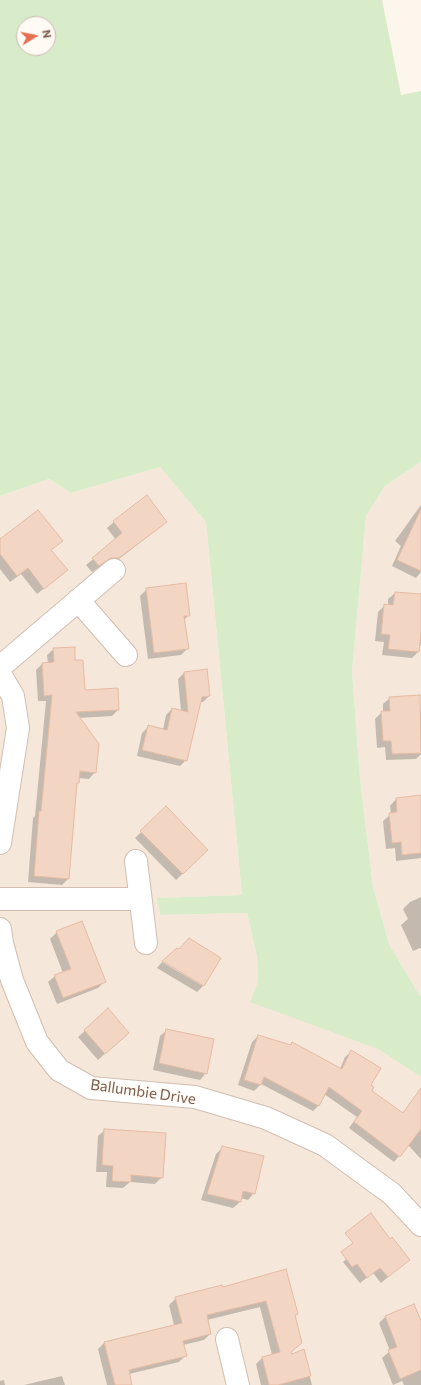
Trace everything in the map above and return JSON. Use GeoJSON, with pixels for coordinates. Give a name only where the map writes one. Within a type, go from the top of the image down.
{"type":"FeatureCollection","features":[{"type":"Feature","properties":{"kind":"street"},"geometry":{"type":"LineString","coordinates":[[0,667],[114,570]]}},
{"type":"Feature","properties":{"kind":"street"},"geometry":{"type":"LineString","coordinates":[[78,600],[126,655]]}},
{"type":"Feature","properties":{"kind":"street"},"geometry":{"type":"LineString","coordinates":[[0,674],[13,696],[18,728],[0,843]]}},
{"type":"Feature","properties":{"kind":"street"},"geometry":{"type":"LineString","coordinates":[[136,861],[146,943]]}},
{"type":"Feature","properties":{"kind":"street"},"geometry":{"type":"LineString","coordinates":[[0,899],[140,899]]}},
{"type":"Feature","properties":{"kind":"street","name":"Ballumbie Drive"},"geometry":{"type":"LineString","coordinates":[[0,928],[2,943],[12,980],[37,1042],[59,1070],[91,1088],[195,1097],[266,1118],[325,1145],[392,1194],[421,1225]]}},
{"type":"Feature","properties":{"kind":"street"},"geometry":{"type":"LineString","coordinates":[[227,1339],[237,1385]]}},
{"type":"Feature","properties":{"kind":"shaded area"},"geometry":{"type":"Polygon","coordinates":[[[421,462],[420,996],[389,944],[373,887],[360,779],[352,671],[366,516],[385,486],[421,462]]]}},
{"type":"Feature","properties":{"kind":"shaded area"},"geometry":{"type":"Polygon","coordinates":[[[160,467],[206,522],[242,895],[158,898],[160,915],[247,913],[257,957],[258,982],[378,1049],[421,1077],[421,1385],[0,1385],[0,496],[49,479],[71,493],[160,467]]]}},
{"type":"Feature","properties":{"kind":"green space"},"geometry":{"type":"Polygon","coordinates":[[[0,0],[382,0],[401,95],[421,91],[421,462],[385,486],[366,516],[352,671],[360,779],[373,887],[389,944],[421,996],[421,1077],[378,1049],[250,1002],[258,982],[257,957],[247,913],[160,915],[157,898],[242,895],[206,522],[160,467],[71,493],[49,479],[0,496],[0,0]]]}},
{"type":"Feature","properties":{"kind":"building"},"geometry":{"type":"Polygon","coordinates":[[[147,495],[167,522],[119,558],[111,558],[99,566],[92,558],[122,533],[113,521],[147,495]]]}},
{"type":"Feature","properties":{"kind":"building"},"geometry":{"type":"Polygon","coordinates":[[[421,509],[421,571],[397,560],[421,509]]]}},
{"type":"Feature","properties":{"kind":"building"},"geometry":{"type":"Polygon","coordinates":[[[38,510],[63,541],[51,550],[68,570],[44,589],[28,568],[17,576],[0,554],[0,539],[38,510]]]}},
{"type":"Feature","properties":{"kind":"building"},"geometry":{"type":"Polygon","coordinates":[[[186,583],[190,616],[184,616],[189,649],[154,653],[146,588],[186,583]]]}},
{"type":"Feature","properties":{"kind":"building"},"geometry":{"type":"Polygon","coordinates":[[[395,592],[421,594],[421,633],[419,652],[388,649],[390,635],[381,634],[384,604],[393,605],[395,592]]]}},
{"type":"Feature","properties":{"kind":"building"},"geometry":{"type":"Polygon","coordinates":[[[75,647],[75,660],[83,660],[85,690],[118,688],[119,710],[76,712],[99,744],[96,773],[80,771],[79,783],[77,783],[69,879],[34,876],[39,811],[41,811],[52,695],[44,696],[42,663],[54,662],[53,648],[75,647]]]}},
{"type":"Feature","properties":{"kind":"building"},"geometry":{"type":"Polygon","coordinates":[[[207,669],[210,696],[202,697],[187,761],[142,750],[148,725],[167,730],[172,708],[188,712],[184,672],[207,669]]]}},
{"type":"Feature","properties":{"kind":"building"},"geometry":{"type":"Polygon","coordinates":[[[420,695],[421,753],[392,754],[391,741],[383,741],[381,711],[390,711],[389,697],[420,695]]]}},
{"type":"Feature","properties":{"kind":"building"},"geometry":{"type":"Polygon","coordinates":[[[421,795],[421,853],[402,855],[401,842],[392,843],[389,813],[397,812],[396,798],[421,795]]]}},
{"type":"Feature","properties":{"kind":"building"},"geometry":{"type":"Polygon","coordinates":[[[166,806],[208,850],[183,874],[140,831],[166,806]]]}},
{"type":"Feature","properties":{"kind":"building"},"geometry":{"type":"Polygon","coordinates":[[[82,921],[106,982],[63,998],[54,975],[71,969],[56,931],[82,921]]]}},
{"type":"Feature","properties":{"kind":"building"},"geometry":{"type":"Polygon","coordinates":[[[189,938],[221,958],[204,986],[162,961],[177,948],[179,949],[189,938]]]}},
{"type":"Feature","properties":{"kind":"building"},"geometry":{"type":"Polygon","coordinates":[[[108,1008],[129,1033],[105,1054],[84,1030],[108,1008]]]}},
{"type":"Feature","properties":{"kind":"building"},"geometry":{"type":"Polygon","coordinates":[[[166,1029],[214,1039],[207,1074],[159,1063],[166,1029]]]}},
{"type":"Feature","properties":{"kind":"building"},"geometry":{"type":"Polygon","coordinates":[[[258,1035],[291,1045],[292,1042],[342,1069],[351,1050],[381,1068],[371,1085],[374,1087],[372,1091],[403,1113],[421,1088],[421,1129],[400,1157],[354,1122],[362,1111],[329,1087],[319,1106],[264,1077],[261,1085],[244,1080],[258,1035]]]}},
{"type":"Feature","properties":{"kind":"building"},"geometry":{"type":"Polygon","coordinates":[[[104,1129],[166,1133],[163,1178],[131,1175],[131,1182],[112,1181],[113,1166],[102,1165],[104,1129]]]}},
{"type":"Feature","properties":{"kind":"building"},"geometry":{"type":"Polygon","coordinates":[[[222,1146],[264,1156],[255,1194],[243,1191],[241,1202],[207,1194],[222,1146]]]}},
{"type":"Feature","properties":{"kind":"building"},"geometry":{"type":"Polygon","coordinates":[[[371,1213],[390,1239],[392,1237],[410,1260],[388,1277],[380,1268],[367,1278],[357,1264],[352,1267],[341,1252],[353,1243],[345,1233],[371,1213]]]}},
{"type":"Feature","properties":{"kind":"building"},"geometry":{"type":"Polygon","coordinates":[[[286,1269],[298,1314],[295,1315],[302,1343],[291,1352],[292,1354],[304,1349],[311,1376],[278,1385],[269,1385],[262,1357],[280,1352],[266,1301],[207,1315],[211,1334],[183,1341],[187,1356],[129,1370],[132,1385],[115,1385],[104,1342],[182,1323],[175,1297],[222,1285],[223,1287],[286,1269]]]}},
{"type":"Feature","properties":{"kind":"building"},"geometry":{"type":"Polygon","coordinates":[[[414,1304],[421,1321],[421,1370],[400,1379],[388,1350],[397,1347],[385,1316],[414,1304]]]}}]}
